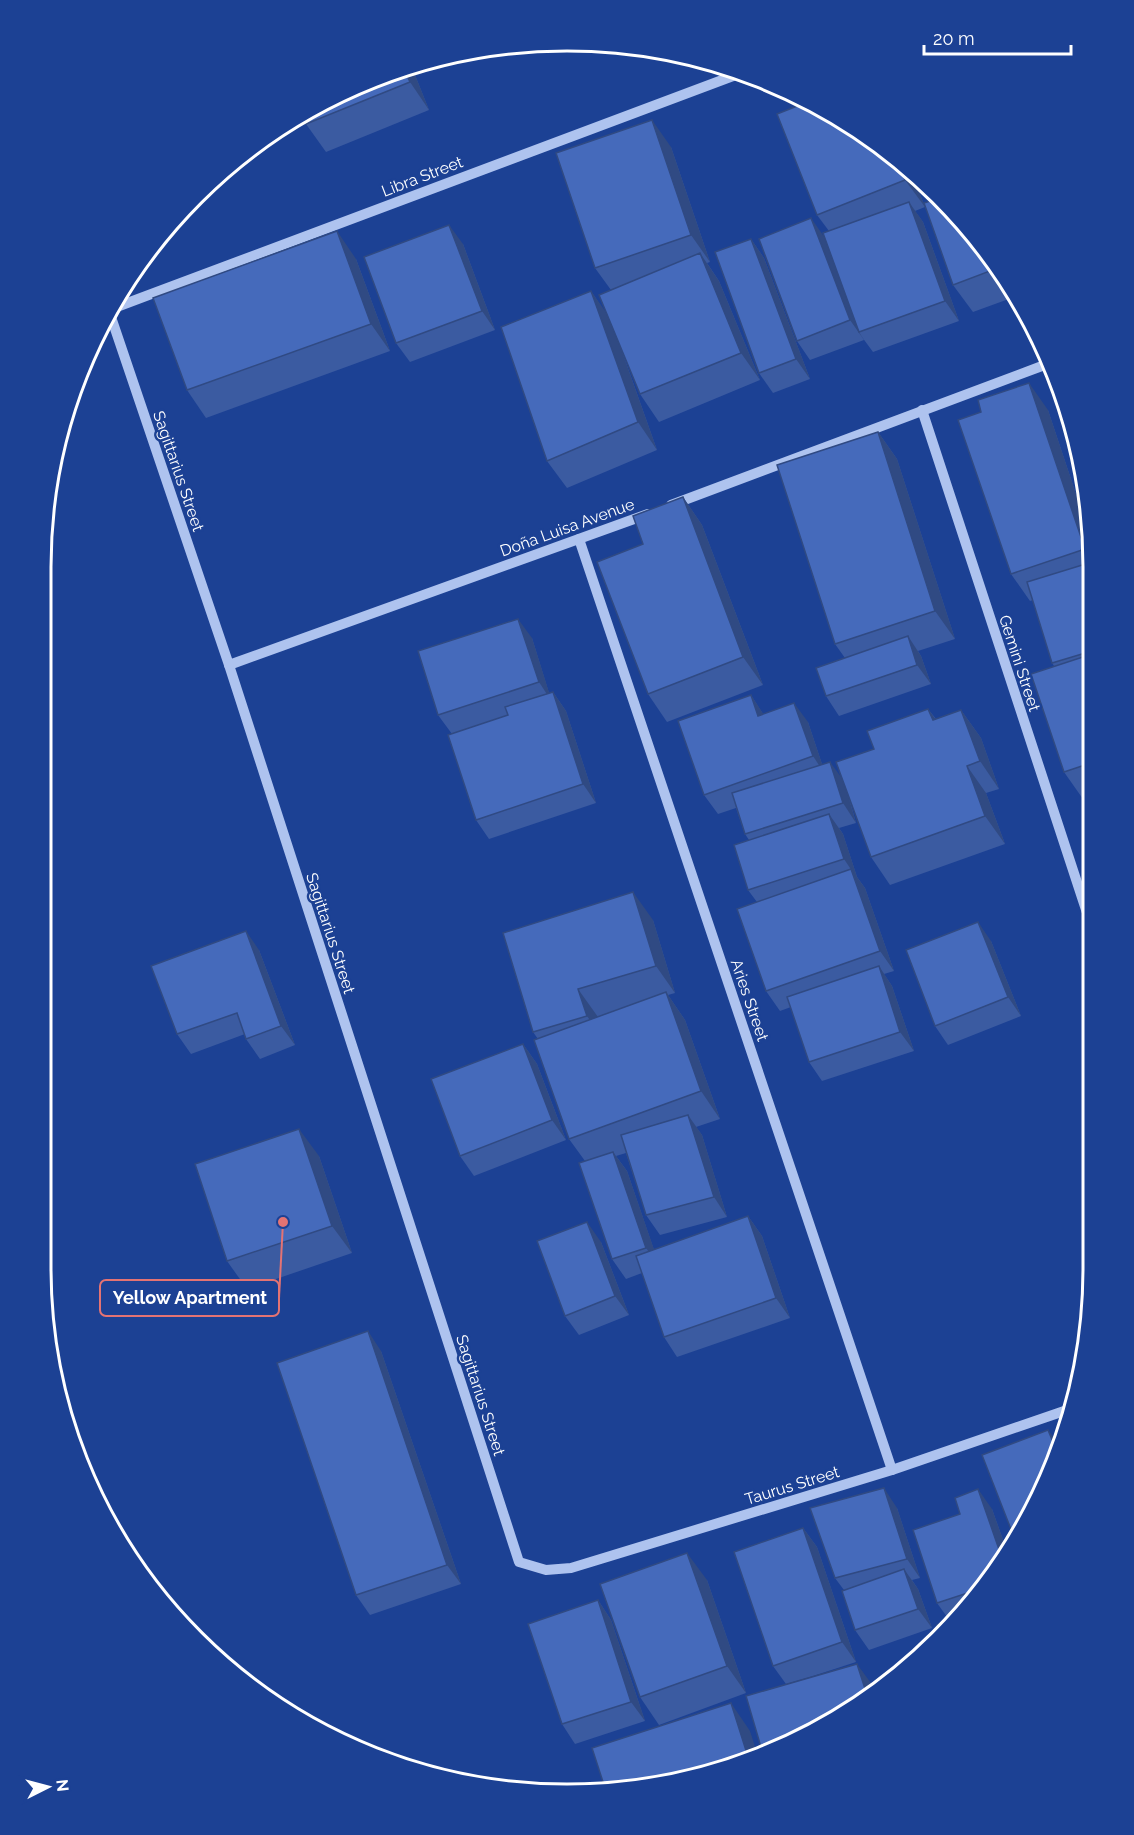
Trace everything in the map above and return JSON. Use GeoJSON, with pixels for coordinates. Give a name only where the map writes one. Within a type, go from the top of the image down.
{"type":"FeatureCollection","features":[{"type":"Feature","properties":{"kind":"street","name":"Libra Street"},"geometry":{"type":"LineString","coordinates":[[123,305],[730,77]]}},
{"type":"Feature","properties":{"kind":"street","name":"Sagittarius Street"},"geometry":{"type":"LineString","coordinates":[[113,322],[229,665],[519,1562]]}},
{"type":"Feature","properties":{"kind":"street","name":"Doña Luisa Avenue"},"geometry":{"type":"LineString","coordinates":[[229,665],[579,539],[1042,366]]}},
{"type":"Feature","properties":{"kind":"street","name":"Gemini Street"},"geometry":{"type":"LineString","coordinates":[[922,410],[1083,901]]}},
{"type":"Feature","properties":{"kind":"street","name":"Aries Street"},"geometry":{"type":"LineString","coordinates":[[579,539],[892,1470]]}},
{"type":"Feature","properties":{"kind":"street","name":"Taurus Street"},"geometry":{"type":"LineString","coordinates":[[519,1562],[546,1570],[571,1568],[892,1470],[1062,1412]]}},
{"type":"Feature","properties":{"kind":"building"},"geometry":{"type":"Polygon","coordinates":[[[407,76],[410,82],[306,124],[309,120],[339,104],[370,90],[407,76]]]}},
{"type":"Feature","properties":{"kind":"building"},"geometry":{"type":"Polygon","coordinates":[[[798,106],[854,138],[904,176],[905,180],[817,215],[777,114],[798,106]]]}},
{"type":"Feature","properties":{"kind":"building"},"geometry":{"type":"Polygon","coordinates":[[[652,120],[691,235],[595,268],[556,153],[652,120]]]}},
{"type":"Feature","properties":{"kind":"building"},"geometry":{"type":"Polygon","coordinates":[[[909,202],[945,301],[859,332],[823,233],[909,202]]]}},
{"type":"Feature","properties":{"kind":"building"},"geometry":{"type":"Polygon","coordinates":[[[932,202],[989,271],[953,285],[924,203],[932,202]]]}},
{"type":"Feature","properties":{"kind":"building"},"geometry":{"type":"Polygon","coordinates":[[[811,218],[850,320],[797,341],[759,239],[811,218]]]}},
{"type":"Feature","properties":{"kind":"building"},"geometry":{"type":"Polygon","coordinates":[[[449,225],[482,311],[396,343],[364,257],[449,225]]]}},
{"type":"Feature","properties":{"kind":"building"},"geometry":{"type":"Polygon","coordinates":[[[337,231],[371,324],[187,390],[153,298],[337,231]]]}},
{"type":"Feature","properties":{"kind":"building"},"geometry":{"type":"Polygon","coordinates":[[[751,239],[796,359],[759,373],[715,252],[751,239]]]}},
{"type":"Feature","properties":{"kind":"building"},"geometry":{"type":"Polygon","coordinates":[[[700,253],[741,353],[640,394],[599,295],[700,253]]]}},
{"type":"Feature","properties":{"kind":"building"},"geometry":{"type":"Polygon","coordinates":[[[591,291],[638,422],[547,461],[501,327],[591,291]]]}},
{"type":"Feature","properties":{"kind":"building"},"geometry":{"type":"Polygon","coordinates":[[[1029,383],[1082,541],[1082,550],[1011,574],[958,420],[981,412],[978,400],[1029,383]]]}},
{"type":"Feature","properties":{"kind":"building"},"geometry":{"type":"Polygon","coordinates":[[[878,432],[935,611],[835,644],[777,465],[878,432]]]}},
{"type":"Feature","properties":{"kind":"building"},"geometry":{"type":"Polygon","coordinates":[[[683,497],[743,657],[648,694],[597,562],[643,544],[633,516],[683,497]]]}},
{"type":"Feature","properties":{"kind":"building"},"geometry":{"type":"Polygon","coordinates":[[[1083,565],[1083,654],[1052,663],[1027,582],[1083,565]]]}},
{"type":"Feature","properties":{"kind":"building"},"geometry":{"type":"Polygon","coordinates":[[[518,619],[539,682],[438,715],[418,651],[518,619]]]}},
{"type":"Feature","properties":{"kind":"building"},"geometry":{"type":"Polygon","coordinates":[[[908,636],[917,665],[826,696],[816,668],[908,636]]]}},
{"type":"Feature","properties":{"kind":"building"},"geometry":{"type":"Polygon","coordinates":[[[1083,657],[1083,766],[1064,772],[1031,674],[1083,657]]]}},
{"type":"Feature","properties":{"kind":"building"},"geometry":{"type":"Polygon","coordinates":[[[553,692],[583,784],[476,820],[448,735],[508,715],[505,707],[553,692]]]}},
{"type":"Feature","properties":{"kind":"building"},"geometry":{"type":"Polygon","coordinates":[[[751,695],[758,716],[794,703],[813,756],[704,795],[678,721],[751,695]]]}},
{"type":"Feature","properties":{"kind":"building"},"geometry":{"type":"Polygon","coordinates":[[[928,709],[933,720],[961,710],[980,761],[967,766],[985,816],[871,857],[836,762],[874,749],[867,731],[928,709]]]}},
{"type":"Feature","properties":{"kind":"building"},"geometry":{"type":"Polygon","coordinates":[[[830,762],[843,803],[745,834],[732,793],[830,762]]]}},
{"type":"Feature","properties":{"kind":"building"},"geometry":{"type":"Polygon","coordinates":[[[829,814],[844,859],[748,890],[734,845],[829,814]]]}},
{"type":"Feature","properties":{"kind":"building"},"geometry":{"type":"Polygon","coordinates":[[[851,869],[880,951],[766,991],[737,909],[851,869]]]}},
{"type":"Feature","properties":{"kind":"building"},"geometry":{"type":"Polygon","coordinates":[[[633,892],[656,966],[578,989],[587,1016],[533,1032],[503,933],[633,892]]]}},
{"type":"Feature","properties":{"kind":"building"},"geometry":{"type":"Polygon","coordinates":[[[978,922],[1008,997],[935,1026],[906,950],[978,922]]]}},
{"type":"Feature","properties":{"kind":"building"},"geometry":{"type":"Polygon","coordinates":[[[246,931],[281,1026],[246,1039],[237,1013],[177,1034],[151,966],[246,931]]]}},
{"type":"Feature","properties":{"kind":"building"},"geometry":{"type":"Polygon","coordinates":[[[879,966],[900,1032],[809,1062],[787,997],[879,966]]]}},
{"type":"Feature","properties":{"kind":"building"},"geometry":{"type":"Polygon","coordinates":[[[666,992],[701,1091],[569,1139],[534,1040],[666,992]]]}},
{"type":"Feature","properties":{"kind":"building"},"geometry":{"type":"Polygon","coordinates":[[[523,1044],[552,1120],[460,1156],[431,1079],[523,1044]]]}},
{"type":"Feature","properties":{"kind":"building"},"geometry":{"type":"Polygon","coordinates":[[[688,1115],[714,1197],[646,1215],[621,1135],[688,1115]]]}},
{"type":"Feature","properties":{"kind":"building"},"geometry":{"type":"Polygon","coordinates":[[[299,1129],[332,1226],[227,1261],[195,1164],[299,1129]]]}},
{"type":"Feature","properties":{"kind":"building"},"geometry":{"type":"Polygon","coordinates":[[[613,1152],[646,1248],[612,1259],[579,1163],[613,1152]]]}},
{"type":"Feature","properties":{"kind":"building"},"geometry":{"type":"Polygon","coordinates":[[[748,1216],[776,1298],[664,1337],[636,1256],[748,1216]]]}},
{"type":"Feature","properties":{"kind":"building"},"geometry":{"type":"Polygon","coordinates":[[[587,1222],[615,1296],[565,1316],[537,1241],[587,1222]]]}},
{"type":"Feature","properties":{"kind":"building"},"geometry":{"type":"Polygon","coordinates":[[[368,1331],[447,1565],[356,1595],[277,1363],[368,1331]]]}},
{"type":"Feature","properties":{"kind":"building"},"geometry":{"type":"Polygon","coordinates":[[[1048,1430],[1053,1442],[1030,1496],[1011,1530],[982,1455],[1048,1430]]]}},
{"type":"Feature","properties":{"kind":"building"},"geometry":{"type":"Polygon","coordinates":[[[884,1488],[907,1559],[835,1578],[810,1508],[884,1488]]]}},
{"type":"Feature","properties":{"kind":"building"},"geometry":{"type":"Polygon","coordinates":[[[978,1489],[999,1550],[967,1593],[937,1603],[913,1530],[960,1514],[955,1498],[978,1489]]]}},
{"type":"Feature","properties":{"kind":"building"},"geometry":{"type":"Polygon","coordinates":[[[803,1528],[842,1642],[773,1666],[734,1552],[803,1528]]]}},
{"type":"Feature","properties":{"kind":"building"},"geometry":{"type":"Polygon","coordinates":[[[687,1553],[727,1666],[640,1697],[600,1584],[687,1553]]]}},
{"type":"Feature","properties":{"kind":"building"},"geometry":{"type":"Polygon","coordinates":[[[904,1569],[918,1609],[855,1630],[842,1591],[904,1569]]]}},
{"type":"Feature","properties":{"kind":"building"},"geometry":{"type":"Polygon","coordinates":[[[598,1600],[631,1702],[562,1724],[528,1624],[598,1600]]]}},
{"type":"Feature","properties":{"kind":"building"},"geometry":{"type":"Polygon","coordinates":[[[857,1664],[865,1689],[825,1715],[761,1746],[746,1696],[857,1664]]]}},
{"type":"Feature","properties":{"kind":"building"},"geometry":{"type":"Polygon","coordinates":[[[731,1703],[746,1752],[668,1774],[603,1783],[592,1748],[731,1703]]]}},
{"type":"Feature","properties":{"kind":"place","name":"Yellow Apartment"},"geometry":{"type":"Point","coordinates":[283,1222]}}]}
